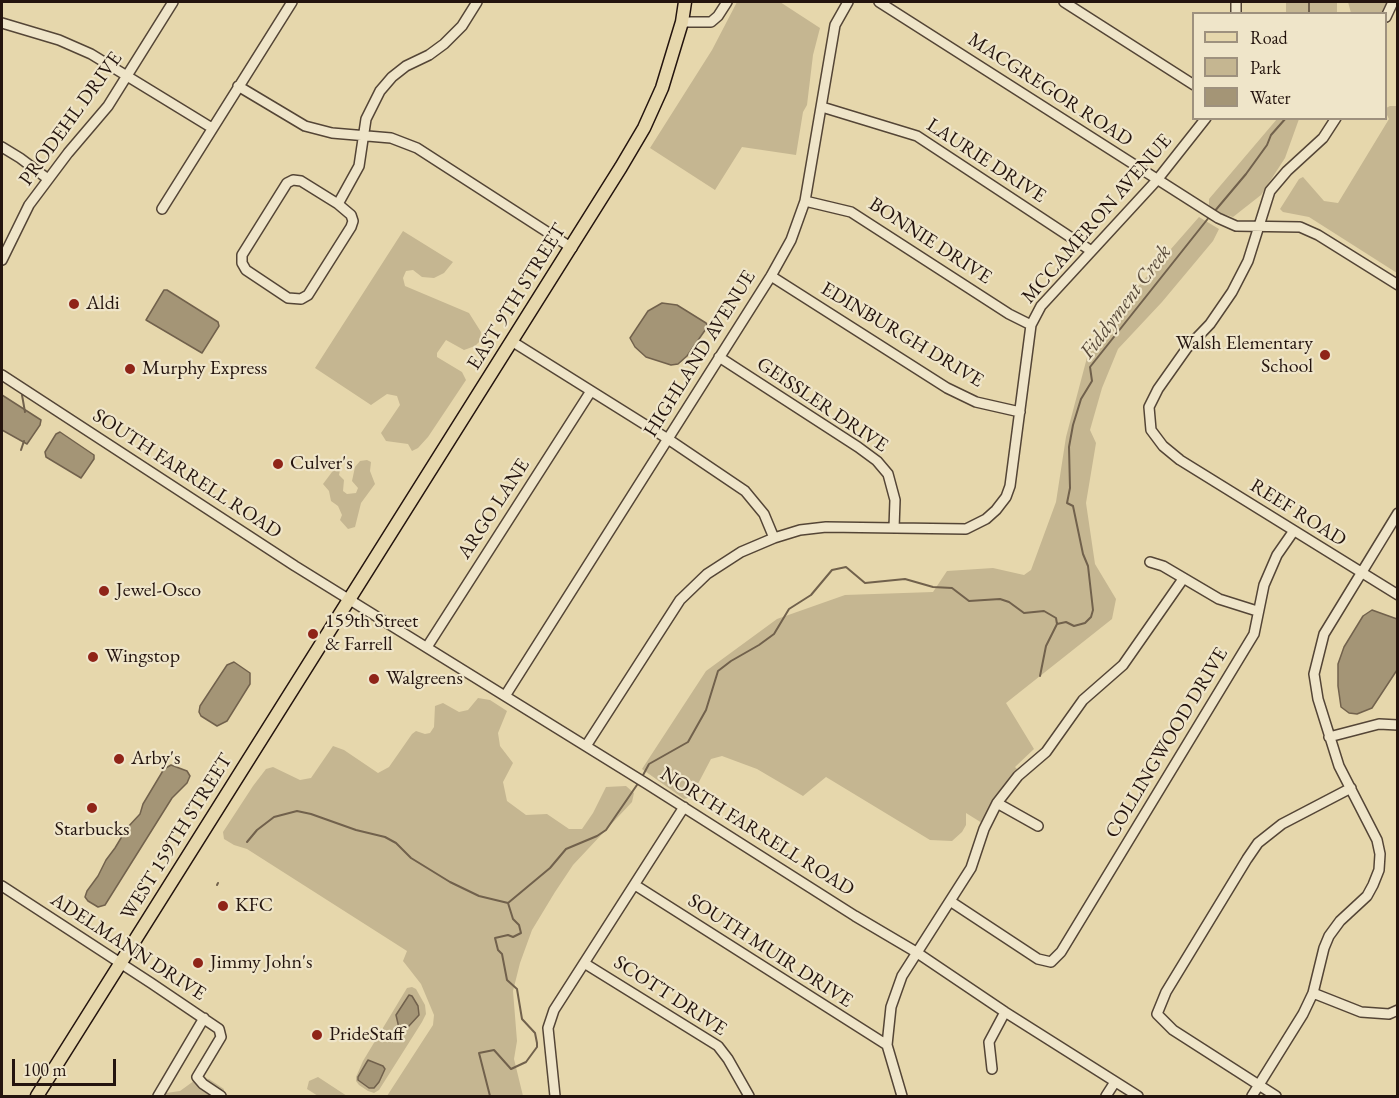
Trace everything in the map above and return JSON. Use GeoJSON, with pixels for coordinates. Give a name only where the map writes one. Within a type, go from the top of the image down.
{"type":"FeatureCollection","features":[{"type":"Feature","properties":{"kind":"main road","name":"EAST 9TH STREET"},"geometry":{"type":"LineString","coordinates":[[352,601],[644,128],[670,67],[686,2]]}},
{"type":"Feature","properties":{"kind":"main road","name":"WEST 159TH STREET"},"geometry":{"type":"LineString","coordinates":[[37,1096],[352,601]]}},
{"type":"Feature","properties":{"kind":"street","name":"PRODEHL DRIVE"},"geometry":{"type":"LineString","coordinates":[[2,260],[29,205],[108,106],[172,2]]}},
{"type":"Feature","properties":{"kind":"street"},"geometry":{"type":"LineString","coordinates":[[162,209],[291,2]]}},
{"type":"Feature","properties":{"kind":"street"},"geometry":{"type":"LineString","coordinates":[[338,204],[353,181],[359,166],[366,119],[380,91],[406,66],[429,56],[444,44],[462,26],[477,2]]}},
{"type":"Feature","properties":{"kind":"street"},"geometry":{"type":"LineString","coordinates":[[682,22],[711,22],[727,2]]}},
{"type":"Feature","properties":{"kind":"street","name":"HIGHLAND AVENUE"},"geometry":{"type":"LineString","coordinates":[[505,696],[771,276],[791,240],[805,201],[835,25],[848,2]]}},
{"type":"Feature","properties":{"kind":"street","name":"MACGREGOR ROAD"},"geometry":{"type":"LineString","coordinates":[[879,2],[1218,218],[1236,226],[1299,227],[1318,235],[1398,285]]}},
{"type":"Feature","properties":{"kind":"street"},"geometry":{"type":"LineString","coordinates":[[1064,2],[1192,84]]}},
{"type":"Feature","properties":{"kind":"street"},"geometry":{"type":"LineString","coordinates":[[2,23],[59,40],[91,54],[212,128]]}},
{"type":"Feature","properties":{"kind":"street"},"geometry":{"type":"LineString","coordinates":[[238,86],[305,126],[332,133],[392,138],[417,148],[572,248]]}},
{"type":"Feature","properties":{"kind":"street","name":"LAURIE DRIVE"},"geometry":{"type":"LineString","coordinates":[[822,107],[917,136],[1090,250]]}},
{"type":"Feature","properties":{"kind":"street","name":"MCCAMERON AVENUE"},"geometry":{"type":"LineString","coordinates":[[586,746],[680,600],[700,579],[741,552],[800,530],[826,527],[966,529],[992,515],[1002,504],[1010,486],[1031,325],[1041,306],[1090,250],[1157,180],[1204,120]]}},
{"type":"Feature","properties":{"kind":"street","name":"REEF ROAD"},"geometry":{"type":"LineString","coordinates":[[1335,120],[1323,138],[1287,171],[1270,191],[1248,261],[1232,292],[1210,324],[1187,348],[1149,407],[1151,430],[1163,446],[1180,460],[1398,595]]}},
{"type":"Feature","properties":{"kind":"street"},"geometry":{"type":"LineString","coordinates":[[2,147],[48,179]]}},
{"type":"Feature","properties":{"kind":"street"},"geometry":{"type":"LineString","coordinates":[[293,180],[301,181],[338,204],[351,215],[353,221],[308,295],[301,299],[288,298],[246,270],[242,263],[242,255],[287,183],[293,180]]}},
{"type":"Feature","properties":{"kind":"street","name":"BONNIE DRIVE"},"geometry":{"type":"LineString","coordinates":[[805,201],[851,212],[1009,314],[1031,325]]}},
{"type":"Feature","properties":{"kind":"street","name":"EDINBURGH DRIVE"},"geometry":{"type":"LineString","coordinates":[[771,276],[947,388],[976,402],[1020,412]]}},
{"type":"Feature","properties":{"kind":"street"},"geometry":{"type":"LineString","coordinates":[[513,342],[745,490],[764,514],[774,538]]}},
{"type":"Feature","properties":{"kind":"street","name":"GEISSLER DRIVE"},"geometry":{"type":"LineString","coordinates":[[719,357],[877,461],[888,474],[895,500],[894,528]]}},
{"type":"Feature","properties":{"kind":"street","name":"SOUTH FARRELL ROAD"},"geometry":{"type":"LineString","coordinates":[[2,375],[352,601]]}},
{"type":"Feature","properties":{"kind":"street","name":"ARGO LANE"},"geometry":{"type":"LineString","coordinates":[[427,647],[591,391]]}},
{"type":"Feature","properties":{"kind":"street"},"geometry":{"type":"LineString","coordinates":[[1252,1096],[1303,1014],[1312,993],[1329,936],[1340,921],[1367,896],[1378,870],[1380,854],[1377,840],[1339,766],[1318,699],[1314,674],[1317,653],[1324,634],[1398,513]]}},
{"type":"Feature","properties":{"kind":"street","name":"COLLINGWOOD DRIVE"},"geometry":{"type":"LineString","coordinates":[[950,901],[1038,959],[1051,962],[1061,952],[1254,634],[1264,585],[1277,555],[1293,532]]}},
{"type":"Feature","properties":{"kind":"street"},"geometry":{"type":"LineString","coordinates":[[1150,562],[1163,566],[1219,599],[1257,611]]}},
{"type":"Feature","properties":{"kind":"street"},"geometry":{"type":"LineString","coordinates":[[902,1096],[887,1045],[894,995],[902,976],[971,868],[984,829],[997,803],[1018,776],[1046,752],[1083,700],[1123,665],[1184,579]]}},
{"type":"Feature","properties":{"kind":"street","name":"NORTH FARRELL ROAD"},"geometry":{"type":"LineString","coordinates":[[352,601],[916,952],[1005,1012],[1138,1096]]}},
{"type":"Feature","properties":{"kind":"street"},"geometry":{"type":"LineString","coordinates":[[1329,737],[1379,724],[1398,724]]}},
{"type":"Feature","properties":{"kind":"street"},"geometry":{"type":"LineString","coordinates":[[1276,1096],[1173,1030],[1156,1014],[1166,992],[1258,843],[1282,824],[1351,788]]}},
{"type":"Feature","properties":{"kind":"street"},"geometry":{"type":"LineString","coordinates":[[997,803],[1038,826]]}},
{"type":"Feature","properties":{"kind":"street"},"geometry":{"type":"LineString","coordinates":[[555,1096],[548,1028],[554,1010],[684,807]]}},
{"type":"Feature","properties":{"kind":"street","name":"SOUTH MUIR DRIVE"},"geometry":{"type":"LineString","coordinates":[[635,885],[887,1045]]}},
{"type":"Feature","properties":{"kind":"street","name":"ADELMANN DRIVE"},"geometry":{"type":"LineString","coordinates":[[2,886],[204,1018]]}},
{"type":"Feature","properties":{"kind":"street","name":"SCOTT DRIVE"},"geometry":{"type":"LineString","coordinates":[[584,963],[718,1046],[749,1096]]}},
{"type":"Feature","properties":{"kind":"street"},"geometry":{"type":"LineString","coordinates":[[1312,993],[1361,1012],[1389,1014],[1398,1010]]}},
{"type":"Feature","properties":{"kind":"street"},"geometry":{"type":"LineString","coordinates":[[992,1069],[989,1042],[1005,1012]]}},
{"type":"Feature","properties":{"kind":"street"},"geometry":{"type":"LineString","coordinates":[[158,1096],[204,1018],[219,1029],[221,1037],[197,1077],[221,1096]]}},
{"type":"Feature","properties":{"kind":"street"},"geometry":{"type":"LineString","coordinates":[[1106,1096],[1115,1082]]}},
{"type":"Feature","properties":{"kind":"green space"},"geometry":{"type":"Polygon","coordinates":[[[737,2],[780,2],[820,28],[813,55],[807,105],[803,112],[796,155],[742,147],[715,190],[650,148],[712,50],[737,2]]]}},
{"type":"Feature","properties":{"kind":"green space"},"geometry":{"type":"Polygon","coordinates":[[[1286,2],[1337,2],[1337,12],[1286,12],[1286,2]]]}},
{"type":"Feature","properties":{"kind":"green space"},"geometry":{"type":"Polygon","coordinates":[[[1348,2],[1387,2],[1382,12],[1351,12],[1348,2]]]}},
{"type":"Feature","properties":{"kind":"green space"},"geometry":{"type":"Polygon","coordinates":[[[1398,106],[1397,273],[1309,217],[1283,212],[1280,209],[1299,179],[1303,177],[1324,201],[1338,203],[1389,119],[1387,108],[1398,106]]]}},
{"type":"Feature","properties":{"kind":"green space"},"geometry":{"type":"Polygon","coordinates":[[[1276,120],[1299,120],[1285,158],[1261,195],[1233,217],[1209,206],[1209,199],[1276,120]]]}},
{"type":"Feature","properties":{"kind":"green space"},"geometry":{"type":"Polygon","coordinates":[[[1199,217],[1219,229],[1213,241],[1162,302],[1118,349],[1102,388],[1090,430],[1096,443],[1086,503],[1095,564],[1116,599],[1112,619],[1006,703],[1034,749],[1015,767],[1018,770],[998,794],[982,823],[966,813],[966,825],[952,841],[930,840],[826,777],[803,796],[757,769],[722,756],[711,759],[691,797],[684,799],[642,769],[706,671],[777,619],[845,595],[933,592],[947,571],[993,568],[1024,575],[1031,570],[1056,502],[1066,437],[1089,350],[1128,298],[1199,217]]]}},
{"type":"Feature","properties":{"kind":"green space"},"geometry":{"type":"Polygon","coordinates":[[[403,231],[453,262],[444,273],[434,278],[422,277],[413,270],[406,271],[403,278],[405,286],[469,313],[481,332],[480,341],[475,346],[464,350],[446,340],[437,353],[437,357],[462,372],[466,380],[428,437],[412,451],[408,444],[386,441],[381,433],[400,405],[397,396],[387,394],[371,405],[315,368],[403,231]]]}},
{"type":"Feature","properties":{"kind":"green space"},"geometry":{"type":"Polygon","coordinates":[[[360,461],[371,462],[370,471],[375,484],[361,503],[355,527],[348,529],[340,520],[342,515],[338,506],[331,501],[329,491],[323,484],[335,468],[340,470],[339,475],[344,480],[343,491],[347,494],[356,493],[358,488],[352,481],[355,467],[360,461]]]}},
{"type":"Feature","properties":{"kind":"green space"},"geometry":{"type":"Polygon","coordinates":[[[478,698],[490,700],[507,711],[498,733],[500,746],[513,763],[503,782],[507,801],[526,815],[547,814],[569,829],[582,829],[606,787],[626,786],[634,793],[632,802],[573,865],[532,930],[513,991],[517,1041],[514,1059],[523,1096],[387,1096],[433,1025],[434,1015],[421,984],[403,961],[407,951],[247,849],[224,839],[223,832],[266,769],[273,767],[300,780],[311,778],[333,746],[344,750],[378,773],[389,767],[412,734],[416,731],[430,733],[434,727],[435,706],[443,703],[459,712],[468,710],[478,698]]]}},
{"type":"Feature","properties":{"kind":"green space"},"geometry":{"type":"Polygon","coordinates":[[[407,988],[416,989],[425,1005],[426,1014],[379,1090],[374,1093],[368,1091],[359,1085],[356,1077],[363,1061],[407,988]]]}},
{"type":"Feature","properties":{"kind":"green space"},"geometry":{"type":"Polygon","coordinates":[[[318,1077],[347,1096],[318,1096],[307,1089],[309,1081],[318,1077]]]}},
{"type":"Feature","properties":{"kind":"green space"},"geometry":{"type":"Polygon","coordinates":[[[198,1078],[209,1079],[224,1089],[223,1096],[165,1096],[166,1093],[180,1091],[198,1078]]]}},
{"type":"Feature","properties":{"kind":"water"},"geometry":{"type":"Polygon","coordinates":[[[164,290],[218,322],[219,326],[202,353],[146,320],[164,290]]]}},
{"type":"Feature","properties":{"kind":"water"},"geometry":{"type":"Polygon","coordinates":[[[662,303],[677,305],[708,326],[687,356],[678,364],[671,365],[646,357],[635,347],[630,338],[648,311],[662,303]]]}},
{"type":"Feature","properties":{"kind":"water"},"geometry":{"type":"Polygon","coordinates":[[[2,395],[41,420],[27,444],[2,430],[2,395]]]}},
{"type":"Feature","properties":{"kind":"water"},"geometry":{"type":"Polygon","coordinates":[[[60,432],[94,455],[94,459],[81,478],[46,457],[45,452],[56,434],[60,432]]]}},
{"type":"Feature","properties":{"kind":"water"},"geometry":{"type":"Polygon","coordinates":[[[1372,610],[1397,619],[1397,670],[1372,708],[1357,714],[1349,713],[1341,707],[1338,664],[1344,647],[1363,616],[1372,610]]]}},
{"type":"Feature","properties":{"kind":"water"},"geometry":{"type":"Polygon","coordinates":[[[234,662],[250,673],[250,684],[227,721],[217,726],[201,716],[200,706],[227,665],[234,662]]]}},
{"type":"Feature","properties":{"kind":"water"},"geometry":{"type":"Polygon","coordinates":[[[171,765],[187,771],[190,776],[187,783],[172,798],[105,905],[98,907],[85,897],[87,891],[127,828],[140,814],[143,804],[164,769],[171,765]]]}},
{"type":"Feature","properties":{"kind":"water"},"geometry":{"type":"Polygon","coordinates":[[[409,995],[418,1006],[419,1015],[408,1027],[399,1028],[396,1015],[409,995]]]}},
{"type":"Feature","properties":{"kind":"water"},"geometry":{"type":"Polygon","coordinates":[[[368,1060],[385,1069],[374,1088],[369,1088],[358,1080],[368,1060]]]}},
{"type":"Feature","properties":{"kind":"waterway","name":"Fiddyment Creek"},"geometry":{"type":"LineString","coordinates":[[1309,2],[1309,12]]}},
{"type":"Feature","properties":{"kind":"waterway","name":"Fiddyment Creek"},"geometry":{"type":"LineString","coordinates":[[1214,212],[1246,174],[1267,145],[1271,135],[1284,120]]}},
{"type":"Feature","properties":{"kind":"waterway","name":"Fiddyment Creek"},"geometry":{"type":"LineString","coordinates":[[1057,624],[1066,622],[1074,626],[1085,623],[1091,617],[1093,610],[1088,566],[1083,554],[1073,506],[1067,503],[1070,488],[1069,447],[1081,399],[1092,381],[1090,367],[1210,216]]}},
{"type":"Feature","properties":{"kind":"waterway"},"geometry":{"type":"LineString","coordinates":[[22,395],[25,412]]}},
{"type":"Feature","properties":{"kind":"waterway"},"geometry":{"type":"LineString","coordinates":[[21,450],[24,441]]}},
{"type":"Feature","properties":{"kind":"waterway","name":"Fiddyment Creek"},"geometry":{"type":"LineString","coordinates":[[642,777],[649,764],[688,742],[706,710],[718,671],[774,634],[789,609],[811,595],[832,570],[846,567],[865,583],[905,579],[933,587],[952,588],[969,601],[1000,599],[1009,602],[1024,613],[1044,611],[1056,618],[1057,624]]}},
{"type":"Feature","properties":{"kind":"waterway"},"geometry":{"type":"LineString","coordinates":[[1040,676],[1046,646],[1057,624]]}},
{"type":"Feature","properties":{"kind":"waterway","name":"Fiddyment Creek"},"geometry":{"type":"LineString","coordinates":[[508,903],[550,868],[566,849],[606,830],[639,782]]}},
{"type":"Feature","properties":{"kind":"waterway"},"geometry":{"type":"LineString","coordinates":[[247,842],[257,830],[274,817],[297,811],[311,814],[356,830],[385,837],[396,843],[411,858],[450,882],[479,896],[508,903]]}},
{"type":"Feature","properties":{"kind":"waterway","name":"Fiddyment Creek"},"geometry":{"type":"LineString","coordinates":[[490,1096],[479,1053],[494,1050],[511,1069],[526,1062],[537,1047],[535,1033],[522,1019],[517,989],[507,980],[502,954],[498,950],[495,938],[508,935],[513,937],[521,933],[508,903]]}},
{"type":"Feature","properties":{"kind":"place","name":"Aldi"},"geometry":{"type":"Point","coordinates":[74,304]}},
{"type":"Feature","properties":{"kind":"place","name":"Walsh Elementary School"},"geometry":{"type":"Point","coordinates":[1325,355]}},
{"type":"Feature","properties":{"kind":"place","name":"Murphy Express"},"geometry":{"type":"Point","coordinates":[130,369]}},
{"type":"Feature","properties":{"kind":"place","name":"Culver's"},"geometry":{"type":"Point","coordinates":[278,464]}},
{"type":"Feature","properties":{"kind":"place","name":"Jewel-Osco"},"geometry":{"type":"Point","coordinates":[104,591]}},
{"type":"Feature","properties":{"kind":"place","name":"159th Street & Farrell"},"geometry":{"type":"Point","coordinates":[313,634]}},
{"type":"Feature","properties":{"kind":"place","name":"Wingstop"},"geometry":{"type":"Point","coordinates":[93,657]}},
{"type":"Feature","properties":{"kind":"place","name":"Walgreens"},"geometry":{"type":"Point","coordinates":[374,679]}},
{"type":"Feature","properties":{"kind":"place","name":"Arby's"},"geometry":{"type":"Point","coordinates":[119,759]}},
{"type":"Feature","properties":{"kind":"place","name":"Starbucks"},"geometry":{"type":"Point","coordinates":[92,808]}},
{"type":"Feature","properties":{"kind":"place","name":"KFC"},"geometry":{"type":"Point","coordinates":[223,906]}},
{"type":"Feature","properties":{"kind":"place","name":"Jimmy John's"},"geometry":{"type":"Point","coordinates":[198,963]}},
{"type":"Feature","properties":{"kind":"place","name":"PrideStaff"},"geometry":{"type":"Point","coordinates":[317,1035]}}]}
